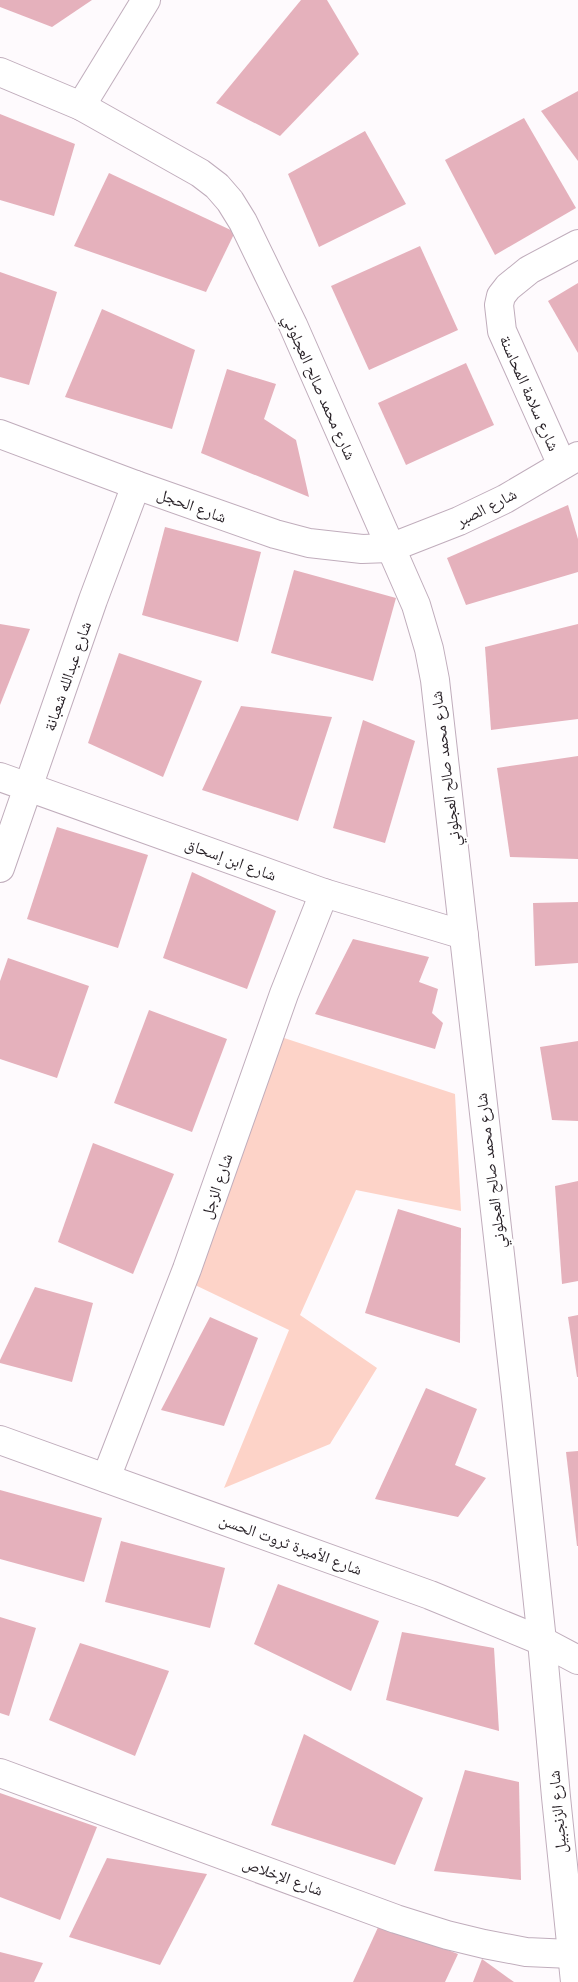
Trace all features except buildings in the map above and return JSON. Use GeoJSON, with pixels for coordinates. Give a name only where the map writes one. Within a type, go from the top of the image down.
{"type":"FeatureCollection","features":[{"type":"Feature","properties":{"kind":"street"},"geometry":{"type":"LineString","coordinates":[[81,106],[146,0]]}},
{"type":"Feature","properties":{"kind":"street","name":"شارع محمد صالح العجلوني"},"geometry":{"type":"LineString","coordinates":[[0,72],[81,106],[200,173],[217,186],[230,201],[254,243],[293,325],[416,605],[427,642],[435,680],[542,1641]]}},
{"type":"Feature","properties":{"kind":"street","name":"شارع سلامة المحاسنة"},"geometry":{"type":"LineString","coordinates":[[570,460],[502,331],[499,305],[501,296],[529,270],[578,244]]}},
{"type":"Feature","properties":{"kind":"street","name":"شارع الحجل"},"geometry":{"type":"LineString","coordinates":[[0,434],[275,534],[309,543],[362,549],[390,548]]}},
{"type":"Feature","properties":{"kind":"street","name":"شارع الصبر"},"geometry":{"type":"LineString","coordinates":[[390,548],[424,536],[505,499],[570,460]]}},
{"type":"Feature","properties":{"kind":"street","name":"شارع عبدالله شعبانة"},"geometry":{"type":"LineString","coordinates":[[0,868],[93,600],[136,485]]}},
{"type":"Feature","properties":{"kind":"street","name":"شارع ابن إسحاق"},"geometry":{"type":"LineString","coordinates":[[0,777],[324,893],[464,935]]}},
{"type":"Feature","properties":{"kind":"street","name":"شارع الزجل"},"geometry":{"type":"LineString","coordinates":[[106,1478],[187,1269],[284,994],[324,893]]}},
{"type":"Feature","properties":{"kind":"street","name":"شارع الأميرة ثروت الحسن"},"geometry":{"type":"LineString","coordinates":[[0,1440],[344,1563],[490,1619],[542,1641],[578,1660]]}},
{"type":"Feature","properties":{"kind":"street","name":"شارع الزنجبيل"},"geometry":{"type":"LineString","coordinates":[[542,1641],[574,1982]]}},
{"type":"Feature","properties":{"kind":"street","name":"شارع الإخلاص"},"geometry":{"type":"LineString","coordinates":[[0,1773],[396,1919],[447,1935],[526,1952],[571,1954]]}},
{"type":"Feature","properties":{"kind":"shaded area"},"geometry":{"type":"Polygon","coordinates":[[[278,1036],[455,1094],[461,1211],[356,1190],[300,1315],[377,1368],[330,1444],[224,1488],[289,1330],[193,1284],[278,1036]]]}}]}
